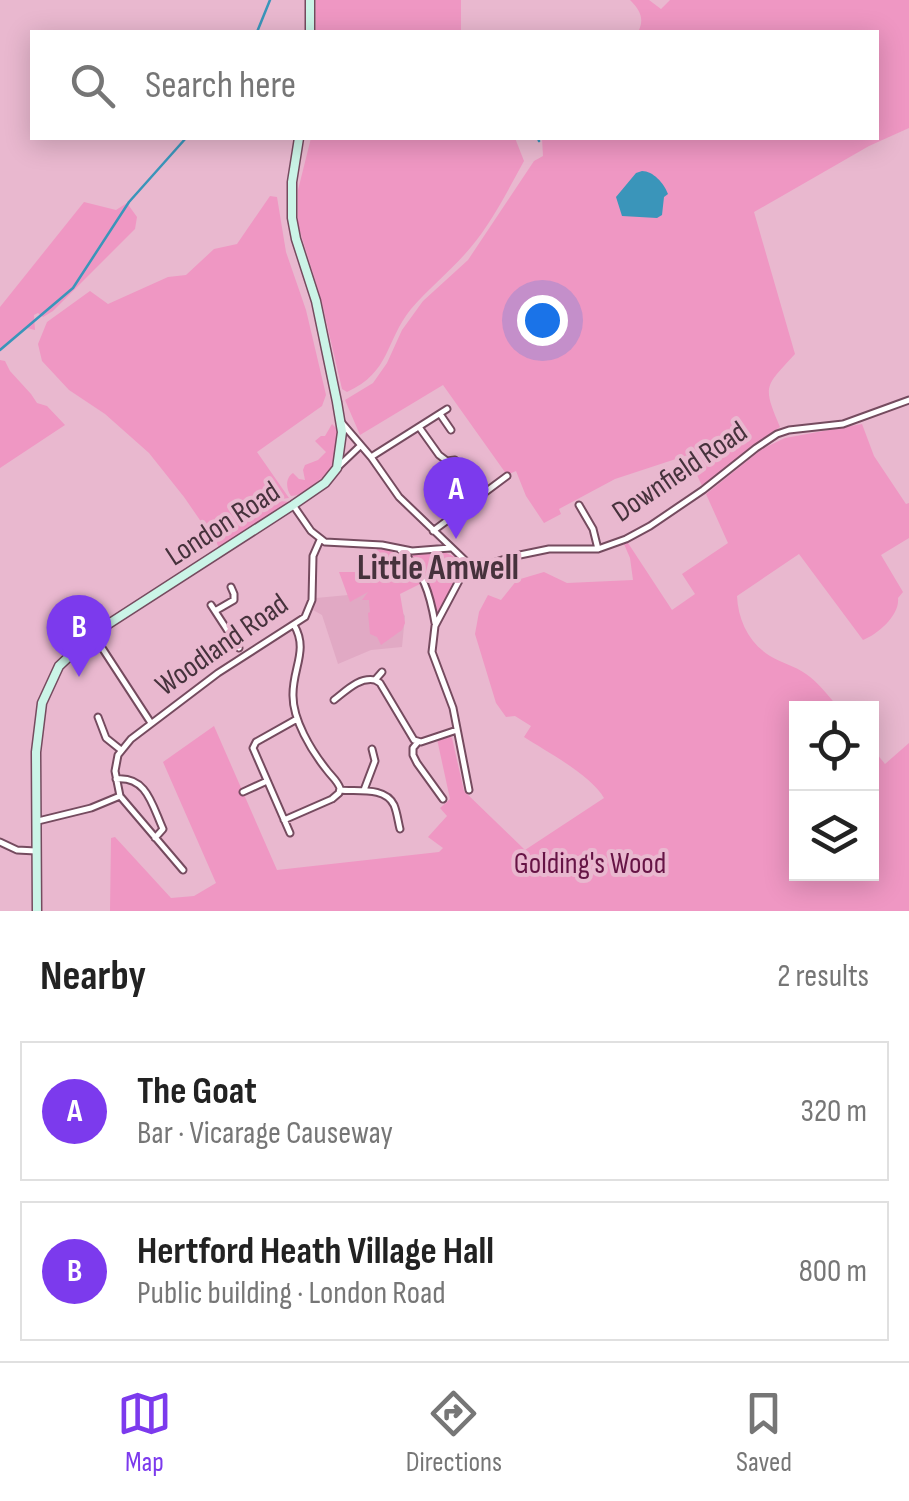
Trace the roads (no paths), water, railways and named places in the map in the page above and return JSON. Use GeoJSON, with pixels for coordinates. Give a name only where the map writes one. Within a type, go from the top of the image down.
{"type":"FeatureCollection","features":[{"type":"Feature","properties":{"kind":"main road"},"geometry":{"type":"LineString","coordinates":[[310,0],[310,30]]}},
{"type":"Feature","properties":{"kind":"main road"},"geometry":{"type":"LineString","coordinates":[[299,140],[292,182],[292,218],[316,301],[341,422],[337,468]]}},
{"type":"Feature","properties":{"kind":"main road","name":"London Road"},"geometry":{"type":"LineString","coordinates":[[37,911],[34,770],[42,703],[58,666],[93,634],[293,506],[326,482],[337,468]]}},
{"type":"Feature","properties":{"kind":"street","name":"Downfield Road"},"geometry":{"type":"LineString","coordinates":[[465,574],[515,556],[549,550],[598,549],[626,540],[719,479],[777,434],[844,424],[909,400]]}},
{"type":"Feature","properties":{"kind":"street"},"geometry":{"type":"LineString","coordinates":[[370,457],[447,409]]}},
{"type":"Feature","properties":{"kind":"street"},"geometry":{"type":"LineString","coordinates":[[440,414],[451,430]]}},
{"type":"Feature","properties":{"kind":"street"},"geometry":{"type":"LineString","coordinates":[[341,422],[398,497],[474,569]]}},
{"type":"Feature","properties":{"kind":"street"},"geometry":{"type":"LineString","coordinates":[[419,427],[439,455],[459,465]]}},
{"type":"Feature","properties":{"kind":"street"},"geometry":{"type":"LineString","coordinates":[[337,468],[360,445]]}},
{"type":"Feature","properties":{"kind":"street"},"geometry":{"type":"LineString","coordinates":[[433,532],[507,476]]}},
{"type":"Feature","properties":{"kind":"street"},"geometry":{"type":"LineString","coordinates":[[580,504],[598,549]]}},
{"type":"Feature","properties":{"kind":"street"},"geometry":{"type":"LineString","coordinates":[[293,506],[320,540],[400,550],[450,548]]}},
{"type":"Feature","properties":{"kind":"street","name":"Woodland Road"},"geometry":{"type":"LineString","coordinates":[[121,750],[234,662],[304,617],[310,608],[313,556],[320,540]]}},
{"type":"Feature","properties":{"kind":"street"},"geometry":{"type":"LineString","coordinates":[[400,550],[410,558],[428,590],[435,626],[432,655],[452,703],[468,790]]}},
{"type":"Feature","properties":{"kind":"street"},"geometry":{"type":"LineString","coordinates":[[435,626],[465,574],[462,559]]}},
{"type":"Feature","properties":{"kind":"street"},"geometry":{"type":"LineString","coordinates":[[230,588],[235,596],[233,602],[213,608],[239,648],[254,650]]}},
{"type":"Feature","properties":{"kind":"street"},"geometry":{"type":"LineString","coordinates":[[284,820],[335,798],[340,790],[339,783],[321,762],[294,706],[293,686],[302,647],[294,625]]}},
{"type":"Feature","properties":{"kind":"street","name":"Woodland Road"},"geometry":{"type":"LineString","coordinates":[[93,634],[150,724]]}},
{"type":"Feature","properties":{"kind":"street"},"geometry":{"type":"LineString","coordinates":[[234,662],[239,648]]}},
{"type":"Feature","properties":{"kind":"street"},"geometry":{"type":"LineString","coordinates":[[334,700],[362,680],[375,680],[382,672]]}},
{"type":"Feature","properties":{"kind":"street"},"geometry":{"type":"LineString","coordinates":[[375,680],[418,742]]}},
{"type":"Feature","properties":{"kind":"street"},"geometry":{"type":"LineString","coordinates":[[98,717],[106,738],[121,750],[116,765],[120,796],[183,870]]}},
{"type":"Feature","properties":{"kind":"street"},"geometry":{"type":"LineString","coordinates":[[290,834],[254,745],[298,719]]}},
{"type":"Feature","properties":{"kind":"street"},"geometry":{"type":"LineString","coordinates":[[443,799],[414,759],[413,748],[418,742],[456,730]]}},
{"type":"Feature","properties":{"kind":"street"},"geometry":{"type":"LineString","coordinates":[[364,790],[375,761],[372,749]]}},
{"type":"Feature","properties":{"kind":"street"},"geometry":{"type":"LineString","coordinates":[[116,780],[135,780],[144,788],[162,827],[155,838]]}},
{"type":"Feature","properties":{"kind":"street"},"geometry":{"type":"LineString","coordinates":[[244,792],[267,780]]}},
{"type":"Feature","properties":{"kind":"street"},"geometry":{"type":"LineString","coordinates":[[340,790],[364,790],[390,799],[400,829]]}},
{"type":"Feature","properties":{"kind":"street"},"geometry":{"type":"LineString","coordinates":[[35,821],[92,808],[120,796]]}},
{"type":"Feature","properties":{"kind":"street"},"geometry":{"type":"LineString","coordinates":[[0,842],[17,850],[36,851]]}},
{"type":"Feature","properties":{"kind":"water"},"geometry":{"type":"Polygon","coordinates":[[[642,171],[658,178],[668,194],[664,197],[662,215],[657,218],[622,216],[616,197],[642,171]]]}},
{"type":"Feature","properties":{"kind":"waterway"},"geometry":{"type":"LineString","coordinates":[[258,30],[270,0]]}},
{"type":"Feature","properties":{"kind":"waterway"},"geometry":{"type":"LineString","coordinates":[[0,350],[73,288],[129,202],[184,140]]}},
{"type":"Feature","properties":{"kind":"place","name":"The Goat"},"geometry":{"type":"Point","coordinates":[456,539]}},
{"type":"Feature","properties":{"kind":"place","name":"Hertford Heath Village Hall"},"geometry":{"type":"Point","coordinates":[79,677]}},
{"type":"Feature","properties":{"kind":"district","name":"Little Amwell"},"geometry":{"type":"Point","coordinates":[438,568]}},
{"type":"Feature","properties":{"kind":"park label","name":"Golding's Wood"},"geometry":{"type":"Point","coordinates":[590,864]}}]}
